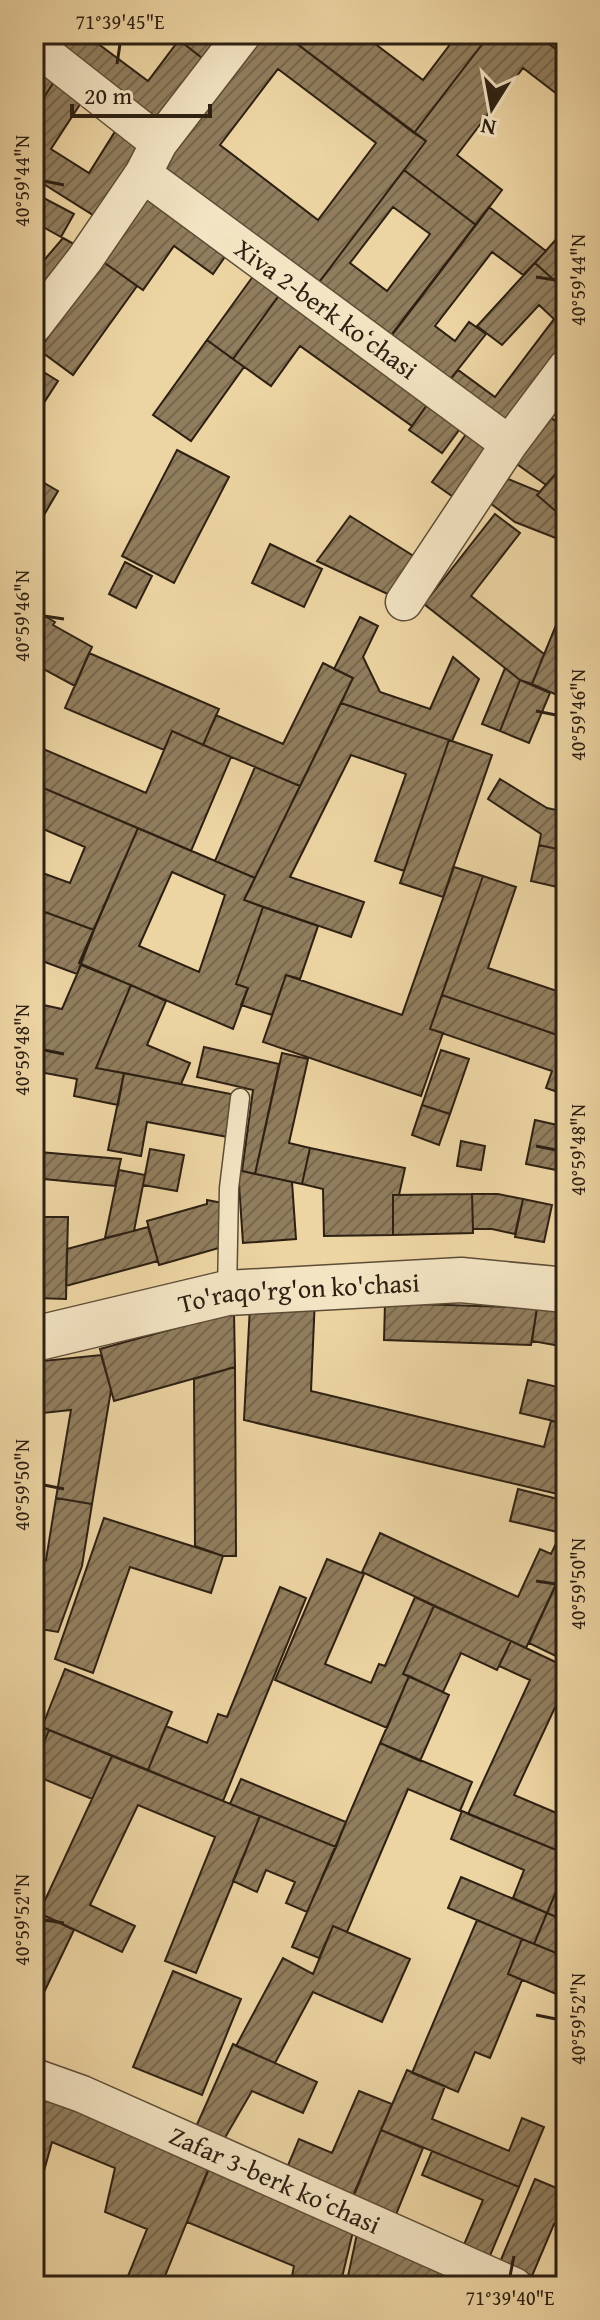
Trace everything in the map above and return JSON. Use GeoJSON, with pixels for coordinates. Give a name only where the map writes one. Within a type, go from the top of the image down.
{"type":"FeatureCollection","features":[{"type":"Feature","properties":{"kind":"street"},"geometry":{"type":"LineString","coordinates":[[34,325],[85,259],[151,158],[243,34]]}},
{"type":"Feature","properties":{"kind":"street","name":"Xiva 2-berk koʻchasi"},"geometry":{"type":"LineString","coordinates":[[34,45],[151,158],[509,444]]}},
{"type":"Feature","properties":{"kind":"street"},"geometry":{"type":"LineString","coordinates":[[404,602],[509,444],[566,368]]}},
{"type":"Feature","properties":{"kind":"street","name":"To'raqo'rg'on ko'chasi"},"geometry":{"type":"LineString","coordinates":[[34,1339],[227,1293],[461,1280],[566,1290]]}},
{"type":"Feature","properties":{"kind":"street","name":"Zafar 3-berk koʻchasi"},"geometry":{"type":"LineString","coordinates":[[34,2077],[82,2094],[514,2286]]}},
{"type":"Feature","properties":{"kind":"lane"},"geometry":{"type":"LineString","coordinates":[[227,1293],[229,1188],[240,1098]]}},
{"type":"Feature","properties":{"kind":"building"},"geometry":{"type":"Polygon","coordinates":[[[35,34],[85,34],[148,81],[179,40],[211,65],[161,130],[35,34]]]}},
{"type":"Feature","properties":{"kind":"building"},"geometry":{"type":"Polygon","coordinates":[[[183,34],[235,34],[211,65],[179,40],[183,34]]]}},
{"type":"Feature","properties":{"kind":"building"},"geometry":{"type":"Polygon","coordinates":[[[253,34],[284,34],[426,141],[317,285],[155,163],[253,34]],[[278,69],[220,145],[318,220],[376,143],[278,69]]]}},
{"type":"Feature","properties":{"kind":"building"},"geometry":{"type":"Polygon","coordinates":[[[284,34],[362,34],[423,80],[458,34],[490,34],[414,133],[284,34]]]}},
{"type":"Feature","properties":{"kind":"building"},"geometry":{"type":"Polygon","coordinates":[[[490,34],[536,34],[566,57],[566,101],[523,68],[457,155],[502,190],[476,225],[404,170],[426,141],[414,133],[490,34]]]}},
{"type":"Feature","properties":{"kind":"building"},"geometry":{"type":"Polygon","coordinates":[[[536,34],[566,34],[566,57],[536,34]]]}},
{"type":"Feature","properties":{"kind":"building"},"geometry":{"type":"Polygon","coordinates":[[[34,47],[62,69],[34,113],[34,47]]]}},
{"type":"Feature","properties":{"kind":"building"},"geometry":{"type":"Polygon","coordinates":[[[59,74],[88,92],[51,149],[89,173],[121,122],[151,141],[101,220],[34,178],[34,113],[59,74]]]}},
{"type":"Feature","properties":{"kind":"building"},"geometry":{"type":"Polygon","coordinates":[[[404,170],[476,225],[389,339],[317,285],[404,170]],[[393,207],[350,263],[387,291],[430,234],[393,207]]]}},
{"type":"Feature","properties":{"kind":"building"},"geometry":{"type":"Polygon","coordinates":[[[153,191],[231,248],[213,274],[174,246],[143,290],[102,261],[153,191]]]}},
{"type":"Feature","properties":{"kind":"building"},"geometry":{"type":"Polygon","coordinates":[[[34,197],[40,200],[42,197],[74,214],[61,237],[34,222],[34,197]]]}},
{"type":"Feature","properties":{"kind":"building"},"geometry":{"type":"Polygon","coordinates":[[[489,207],[546,251],[523,275],[492,252],[435,326],[455,341],[469,322],[486,334],[444,387],[385,343],[489,207]]]}},
{"type":"Feature","properties":{"kind":"building"},"geometry":{"type":"Polygon","coordinates":[[[560,235],[566,240],[566,291],[535,263],[560,235]]]}},
{"type":"Feature","properties":{"kind":"building"},"geometry":{"type":"Polygon","coordinates":[[[63,238],[83,249],[34,306],[34,272],[63,238]]]}},
{"type":"Feature","properties":{"kind":"building"},"geometry":{"type":"Polygon","coordinates":[[[102,261],[137,286],[73,375],[39,350],[102,261]]]}},
{"type":"Feature","properties":{"kind":"building"},"geometry":{"type":"Polygon","coordinates":[[[535,263],[566,291],[566,350],[506,429],[447,384],[458,370],[495,397],[554,319],[539,305],[502,345],[477,326],[535,263]]]}},
{"type":"Feature","properties":{"kind":"building"},"geometry":{"type":"Polygon","coordinates":[[[259,268],[285,287],[233,359],[207,340],[259,268]]]}},
{"type":"Feature","properties":{"kind":"building"},"geometry":{"type":"Polygon","coordinates":[[[285,287],[435,394],[412,426],[300,346],[271,386],[233,359],[285,287]]]}},
{"type":"Feature","properties":{"kind":"building"},"geometry":{"type":"Polygon","coordinates":[[[207,340],[244,367],[191,441],[153,415],[207,340]]]}},
{"type":"Feature","properties":{"kind":"building"},"geometry":{"type":"Polygon","coordinates":[[[34,366],[58,381],[34,418],[34,366]]]}},
{"type":"Feature","properties":{"kind":"building"},"geometry":{"type":"Polygon","coordinates":[[[435,394],[468,418],[442,453],[409,430],[435,394]]]}},
{"type":"Feature","properties":{"kind":"building"},"geometry":{"type":"Polygon","coordinates":[[[548,415],[566,430],[566,462],[546,485],[514,462],[548,415]]]}},
{"type":"Feature","properties":{"kind":"building"},"geometry":{"type":"Polygon","coordinates":[[[472,426],[499,446],[459,501],[432,482],[472,426]]]}},
{"type":"Feature","properties":{"kind":"building"},"geometry":{"type":"Polygon","coordinates":[[[177,450],[229,477],[174,583],[122,556],[177,450]]]}},
{"type":"Feature","properties":{"kind":"building"},"geometry":{"type":"Polygon","coordinates":[[[566,462],[566,520],[537,495],[566,462]]]}},
{"type":"Feature","properties":{"kind":"building"},"geometry":{"type":"Polygon","coordinates":[[[34,477],[58,491],[34,532],[34,477]]]}},
{"type":"Feature","properties":{"kind":"building"},"geometry":{"type":"Polygon","coordinates":[[[508,479],[540,492],[537,495],[566,520],[566,542],[515,522],[490,503],[508,479]]]}},
{"type":"Feature","properties":{"kind":"building"},"geometry":{"type":"Polygon","coordinates":[[[495,514],[520,533],[471,596],[544,654],[532,684],[520,680],[424,604],[495,514]]]}},
{"type":"Feature","properties":{"kind":"building"},"geometry":{"type":"Polygon","coordinates":[[[350,516],[423,562],[394,597],[317,561],[350,516]]]}},
{"type":"Feature","properties":{"kind":"building"},"geometry":{"type":"Polygon","coordinates":[[[270,544],[322,569],[304,607],[252,583],[270,544]]]}},
{"type":"Feature","properties":{"kind":"building"},"geometry":{"type":"Polygon","coordinates":[[[125,562],[152,576],[136,608],[109,594],[125,562]]]}},
{"type":"Feature","properties":{"kind":"building"},"geometry":{"type":"Polygon","coordinates":[[[563,608],[566,609],[566,699],[532,684],[563,608]]]}},
{"type":"Feature","properties":{"kind":"building"},"geometry":{"type":"Polygon","coordinates":[[[34,610],[55,622],[53,625],[92,647],[75,686],[34,664],[34,610]]]}},
{"type":"Feature","properties":{"kind":"building"},"geometry":{"type":"Polygon","coordinates":[[[360,617],[378,626],[363,657],[380,692],[430,709],[453,657],[479,679],[452,741],[341,703],[353,678],[334,669],[360,617]]]}},
{"type":"Feature","properties":{"kind":"building"},"geometry":{"type":"Polygon","coordinates":[[[89,653],[219,709],[203,745],[172,731],[164,750],[65,708],[89,653]]]}},
{"type":"Feature","properties":{"kind":"building"},"geometry":{"type":"Polygon","coordinates":[[[323,663],[353,678],[300,786],[203,745],[216,715],[283,744],[323,663]]]}},
{"type":"Feature","properties":{"kind":"building"},"geometry":{"type":"Polygon","coordinates":[[[505,668],[520,680],[500,731],[482,724],[505,668]]]}},
{"type":"Feature","properties":{"kind":"building"},"geometry":{"type":"Polygon","coordinates":[[[520,680],[550,693],[529,743],[500,731],[520,680]]]}},
{"type":"Feature","properties":{"kind":"building"},"geometry":{"type":"Polygon","coordinates":[[[341,703],[449,740],[404,871],[375,861],[406,774],[351,755],[290,877],[364,902],[351,937],[244,900],[341,703]]]}},
{"type":"Feature","properties":{"kind":"building"},"geometry":{"type":"Polygon","coordinates":[[[172,731],[231,757],[191,851],[34,784],[34,745],[146,793],[172,731]]]}},
{"type":"Feature","properties":{"kind":"building"},"geometry":{"type":"Polygon","coordinates":[[[449,740],[492,755],[443,897],[400,883],[449,740]]]}},
{"type":"Feature","properties":{"kind":"building"},"geometry":{"type":"Polygon","coordinates":[[[255,767],[300,786],[255,878],[215,861],[255,767]]]}},
{"type":"Feature","properties":{"kind":"building"},"geometry":{"type":"Polygon","coordinates":[[[500,779],[547,808],[566,812],[566,851],[539,845],[541,834],[488,799],[500,779]]]}},
{"type":"Feature","properties":{"kind":"building"},"geometry":{"type":"Polygon","coordinates":[[[34,784],[138,828],[94,930],[34,908],[34,870],[70,883],[85,847],[34,825],[34,784]]]}},
{"type":"Feature","properties":{"kind":"building"},"geometry":{"type":"Polygon","coordinates":[[[138,828],[255,878],[244,900],[263,907],[236,984],[248,988],[233,1029],[79,963],[138,828]],[[172,872],[139,946],[199,972],[225,895],[172,872]]]}},
{"type":"Feature","properties":{"kind":"building"},"geometry":{"type":"Polygon","coordinates":[[[539,845],[566,851],[566,889],[531,881],[539,845]]]}},
{"type":"Feature","properties":{"kind":"building"},"geometry":{"type":"Polygon","coordinates":[[[454,867],[483,876],[430,1029],[443,1033],[421,1096],[263,1042],[286,975],[402,1015],[454,867]]]}},
{"type":"Feature","properties":{"kind":"building"},"geometry":{"type":"Polygon","coordinates":[[[483,876],[516,887],[488,968],[566,994],[566,1038],[442,995],[483,876]]]}},
{"type":"Feature","properties":{"kind":"building"},"geometry":{"type":"Polygon","coordinates":[[[263,907],[318,926],[300,979],[286,975],[272,1015],[241,1005],[248,988],[236,984],[263,907]]]}},
{"type":"Feature","properties":{"kind":"building"},"geometry":{"type":"Polygon","coordinates":[[[34,908],[94,930],[77,974],[34,958],[34,908]]]}},
{"type":"Feature","properties":{"kind":"building"},"geometry":{"type":"Polygon","coordinates":[[[81,965],[131,985],[96,1068],[124,1073],[118,1105],[74,1096],[77,1079],[34,1071],[34,1003],[62,1009],[81,965]]]}},
{"type":"Feature","properties":{"kind":"building"},"geometry":{"type":"Polygon","coordinates":[[[131,985],[166,1001],[147,1045],[190,1063],[181,1084],[96,1068],[131,985]]]}},
{"type":"Feature","properties":{"kind":"building"},"geometry":{"type":"Polygon","coordinates":[[[442,995],[566,1038],[566,1095],[546,1088],[552,1071],[430,1029],[442,995]]]}},
{"type":"Feature","properties":{"kind":"building"},"geometry":{"type":"Polygon","coordinates":[[[204,1047],[279,1064],[255,1174],[242,1171],[253,1090],[197,1077],[204,1047]]]}},
{"type":"Feature","properties":{"kind":"building"},"geometry":{"type":"Polygon","coordinates":[[[441,1050],[469,1059],[450,1114],[422,1105],[441,1050]]]}},
{"type":"Feature","properties":{"kind":"building"},"geometry":{"type":"Polygon","coordinates":[[[282,1053],[308,1059],[289,1143],[310,1148],[302,1184],[255,1174],[282,1053]]]}},
{"type":"Feature","properties":{"kind":"building"},"geometry":{"type":"Polygon","coordinates":[[[124,1073],[236,1095],[228,1137],[147,1122],[141,1156],[108,1150],[124,1073]]]}},
{"type":"Feature","properties":{"kind":"building"},"geometry":{"type":"Polygon","coordinates":[[[422,1105],[450,1114],[439,1145],[412,1135],[422,1105]]]}},
{"type":"Feature","properties":{"kind":"building"},"geometry":{"type":"Polygon","coordinates":[[[566,1115],[566,1172],[526,1164],[535,1120],[562,1126],[566,1115]]]}},
{"type":"Feature","properties":{"kind":"building"},"geometry":{"type":"Polygon","coordinates":[[[461,1141],[485,1146],[481,1170],[457,1166],[461,1141]]]}},
{"type":"Feature","properties":{"kind":"building"},"geometry":{"type":"Polygon","coordinates":[[[310,1148],[405,1168],[399,1195],[393,1195],[393,1235],[324,1236],[323,1189],[302,1184],[310,1148]]]}},
{"type":"Feature","properties":{"kind":"building"},"geometry":{"type":"Polygon","coordinates":[[[150,1149],[184,1155],[177,1191],[143,1185],[150,1149]]]}},
{"type":"Feature","properties":{"kind":"building"},"geometry":{"type":"Polygon","coordinates":[[[39,1152],[121,1159],[115,1186],[34,1178],[39,1152]]]}},
{"type":"Feature","properties":{"kind":"building"},"geometry":{"type":"Polygon","coordinates":[[[119,1170],[145,1175],[134,1231],[105,1238],[119,1170]]]}},
{"type":"Feature","properties":{"kind":"building"},"geometry":{"type":"Polygon","coordinates":[[[238,1170],[292,1182],[296,1239],[243,1243],[238,1170]]]}},
{"type":"Feature","properties":{"kind":"building"},"geometry":{"type":"Polygon","coordinates":[[[472,1194],[498,1194],[523,1199],[515,1234],[473,1229],[472,1194]]]}},
{"type":"Feature","properties":{"kind":"building"},"geometry":{"type":"Polygon","coordinates":[[[472,1194],[473,1233],[393,1235],[393,1195],[472,1194]]]}},
{"type":"Feature","properties":{"kind":"building"},"geometry":{"type":"Polygon","coordinates":[[[523,1199],[552,1205],[544,1242],[515,1237],[523,1199]]]}},
{"type":"Feature","properties":{"kind":"building"},"geometry":{"type":"Polygon","coordinates":[[[207,1200],[228,1204],[219,1248],[159,1265],[147,1221],[207,1204],[207,1200]]]}},
{"type":"Feature","properties":{"kind":"building"},"geometry":{"type":"Polygon","coordinates":[[[34,1217],[68,1217],[66,1299],[34,1298],[34,1217]]]}},
{"type":"Feature","properties":{"kind":"building"},"geometry":{"type":"Polygon","coordinates":[[[148,1227],[158,1261],[66,1286],[67,1249],[148,1227]]]}},
{"type":"Feature","properties":{"kind":"building"},"geometry":{"type":"Polygon","coordinates":[[[315,1297],[311,1391],[544,1447],[551,1421],[566,1424],[566,1496],[244,1420],[250,1306],[315,1297]]]}},
{"type":"Feature","properties":{"kind":"building"},"geometry":{"type":"Polygon","coordinates":[[[385,1303],[537,1308],[531,1345],[384,1340],[385,1303]]]}},
{"type":"Feature","properties":{"kind":"building"},"geometry":{"type":"Polygon","coordinates":[[[537,1308],[566,1313],[566,1347],[532,1341],[537,1308]]]}},
{"type":"Feature","properties":{"kind":"building"},"geometry":{"type":"Polygon","coordinates":[[[234,1312],[235,1367],[114,1401],[100,1349],[234,1312]]]}},
{"type":"Feature","properties":{"kind":"building"},"geometry":{"type":"Polygon","coordinates":[[[101,1355],[111,1390],[92,1504],[56,1498],[71,1410],[34,1414],[34,1362],[101,1355]]]}},
{"type":"Feature","properties":{"kind":"building"},"geometry":{"type":"Polygon","coordinates":[[[235,1367],[236,1556],[223,1556],[195,1546],[194,1379],[235,1367]]]}},
{"type":"Feature","properties":{"kind":"building"},"geometry":{"type":"Polygon","coordinates":[[[528,1380],[566,1389],[566,1424],[520,1413],[528,1380]]]}},
{"type":"Feature","properties":{"kind":"building"},"geometry":{"type":"Polygon","coordinates":[[[518,1489],[566,1501],[566,1534],[510,1521],[518,1489]]]}},
{"type":"Feature","properties":{"kind":"building"},"geometry":{"type":"Polygon","coordinates":[[[56,1498],[92,1504],[82,1566],[58,1632],[34,1628],[34,1558],[46,1560],[56,1498]]]}},
{"type":"Feature","properties":{"kind":"building"},"geometry":{"type":"Polygon","coordinates":[[[104,1518],[223,1556],[211,1593],[130,1567],[93,1673],[55,1659],[104,1518]]]}},
{"type":"Feature","properties":{"kind":"building"},"geometry":{"type":"Polygon","coordinates":[[[380,1533],[518,1597],[540,1549],[551,1554],[560,1535],[566,1538],[566,1563],[526,1648],[362,1572],[380,1533]]]}},
{"type":"Feature","properties":{"kind":"building"},"geometry":{"type":"Polygon","coordinates":[[[327,1559],[364,1574],[325,1664],[371,1683],[379,1664],[385,1666],[415,1597],[434,1606],[403,1674],[409,1676],[387,1728],[275,1680],[327,1559]]]}},
{"type":"Feature","properties":{"kind":"building"},"geometry":{"type":"Polygon","coordinates":[[[566,1563],[566,1661],[529,1643],[566,1563]]]}},
{"type":"Feature","properties":{"kind":"building"},"geometry":{"type":"Polygon","coordinates":[[[280,1587],[306,1598],[223,1801],[148,1770],[166,1726],[207,1743],[218,1714],[227,1717],[280,1587]]]}},
{"type":"Feature","properties":{"kind":"building"},"geometry":{"type":"Polygon","coordinates":[[[434,1606],[511,1641],[497,1670],[461,1653],[443,1692],[403,1674],[434,1606]]]}},
{"type":"Feature","properties":{"kind":"building"},"geometry":{"type":"Polygon","coordinates":[[[511,1641],[566,1667],[566,1684],[514,1795],[566,1817],[566,1854],[468,1814],[530,1680],[499,1666],[511,1641]]]}},
{"type":"Feature","properties":{"kind":"building"},"geometry":{"type":"Polygon","coordinates":[[[65,1669],[172,1712],[148,1770],[42,1727],[65,1669]]]}},
{"type":"Feature","properties":{"kind":"building"},"geometry":{"type":"Polygon","coordinates":[[[409,1676],[449,1695],[420,1761],[380,1743],[409,1676]]]}},
{"type":"Feature","properties":{"kind":"building"},"geometry":{"type":"Polygon","coordinates":[[[34,1724],[49,1730],[34,1766],[34,1724]]]}},
{"type":"Feature","properties":{"kind":"building"},"geometry":{"type":"Polygon","coordinates":[[[49,1730],[112,1756],[92,1799],[34,1775],[34,1766],[49,1730]]]}},
{"type":"Feature","properties":{"kind":"building"},"geometry":{"type":"Polygon","coordinates":[[[380,1743],[472,1782],[460,1811],[408,1789],[347,1932],[333,1926],[319,1958],[292,1947],[380,1743]]]}},
{"type":"Feature","properties":{"kind":"building"},"geometry":{"type":"Polygon","coordinates":[[[112,1756],[260,1816],[196,1973],[165,1961],[215,1837],[138,1805],[90,1905],[135,1926],[122,1952],[39,1913],[112,1756]]]}},
{"type":"Feature","properties":{"kind":"building"},"geometry":{"type":"Polygon","coordinates":[[[241,1779],[346,1822],[336,1847],[230,1804],[241,1779]]]}},
{"type":"Feature","properties":{"kind":"building"},"geometry":{"type":"Polygon","coordinates":[[[462,1811],[566,1854],[566,1868],[547,1913],[513,1898],[524,1870],[451,1839],[462,1811]]]}},
{"type":"Feature","properties":{"kind":"building"},"geometry":{"type":"Polygon","coordinates":[[[260,1816],[336,1847],[307,1912],[286,1903],[295,1882],[266,1870],[257,1892],[233,1881],[260,1816]]]}},
{"type":"Feature","properties":{"kind":"building"},"geometry":{"type":"Polygon","coordinates":[[[566,1868],[566,1921],[547,1913],[566,1868]]]}},
{"type":"Feature","properties":{"kind":"building"},"geometry":{"type":"Polygon","coordinates":[[[461,1877],[547,1913],[534,1944],[448,1908],[461,1877]]]}},
{"type":"Feature","properties":{"kind":"building"},"geometry":{"type":"Polygon","coordinates":[[[39,1913],[74,1930],[34,2013],[34,1924],[39,1913]]]}},
{"type":"Feature","properties":{"kind":"building"},"geometry":{"type":"Polygon","coordinates":[[[547,1913],[566,1921],[566,1957],[534,1944],[547,1913]]]}},
{"type":"Feature","properties":{"kind":"building"},"geometry":{"type":"Polygon","coordinates":[[[477,1920],[522,1939],[508,1974],[522,1980],[490,2058],[475,2052],[458,2092],[412,2073],[477,1920]]]}},
{"type":"Feature","properties":{"kind":"building"},"geometry":{"type":"Polygon","coordinates":[[[333,1926],[410,1959],[382,2022],[313,1992],[275,2063],[236,2046],[283,1958],[313,1974],[333,1926]]]}},
{"type":"Feature","properties":{"kind":"building"},"geometry":{"type":"Polygon","coordinates":[[[522,1939],[566,1957],[566,1998],[508,1974],[522,1939]]]}},
{"type":"Feature","properties":{"kind":"building"},"geometry":{"type":"Polygon","coordinates":[[[173,1971],[241,1999],[202,2095],[133,2067],[173,1971]]]}},
{"type":"Feature","properties":{"kind":"building"},"geometry":{"type":"Polygon","coordinates":[[[233,2044],[317,2082],[303,2113],[252,2091],[223,2141],[195,2129],[233,2044]]]}},
{"type":"Feature","properties":{"kind":"building"},"geometry":{"type":"Polygon","coordinates":[[[407,2070],[445,2086],[432,2119],[509,2151],[522,2118],[544,2127],[519,2187],[381,2130],[407,2070]]]}},
{"type":"Feature","properties":{"kind":"building"},"geometry":{"type":"Polygon","coordinates":[[[359,2091],[392,2104],[350,2203],[284,2175],[299,2139],[332,2153],[359,2091]]]}},
{"type":"Feature","properties":{"kind":"building"},"geometry":{"type":"Polygon","coordinates":[[[34,2096],[209,2167],[161,2286],[124,2286],[147,2229],[105,2212],[115,2168],[52,2142],[34,2207],[34,2096]]]}},
{"type":"Feature","properties":{"kind":"building"},"geometry":{"type":"Polygon","coordinates":[[[381,2130],[423,2148],[395,2217],[352,2200],[381,2130]]]}},
{"type":"Feature","properties":{"kind":"building"},"geometry":{"type":"Polygon","coordinates":[[[432,2151],[519,2187],[489,2258],[463,2247],[483,2200],[422,2175],[432,2151]]]}},
{"type":"Feature","properties":{"kind":"building"},"geometry":{"type":"Polygon","coordinates":[[[211,2164],[355,2223],[340,2286],[290,2286],[294,2266],[187,2222],[211,2164]]]}},
{"type":"Feature","properties":{"kind":"building"},"geometry":{"type":"Polygon","coordinates":[[[535,2179],[566,2192],[566,2229],[554,2224],[532,2276],[500,2262],[535,2179]]]}},
{"type":"Feature","properties":{"kind":"building"},"geometry":{"type":"Polygon","coordinates":[[[358,2229],[485,2286],[398,2286],[385,2280],[383,2286],[346,2286],[358,2229]]]}}]}
